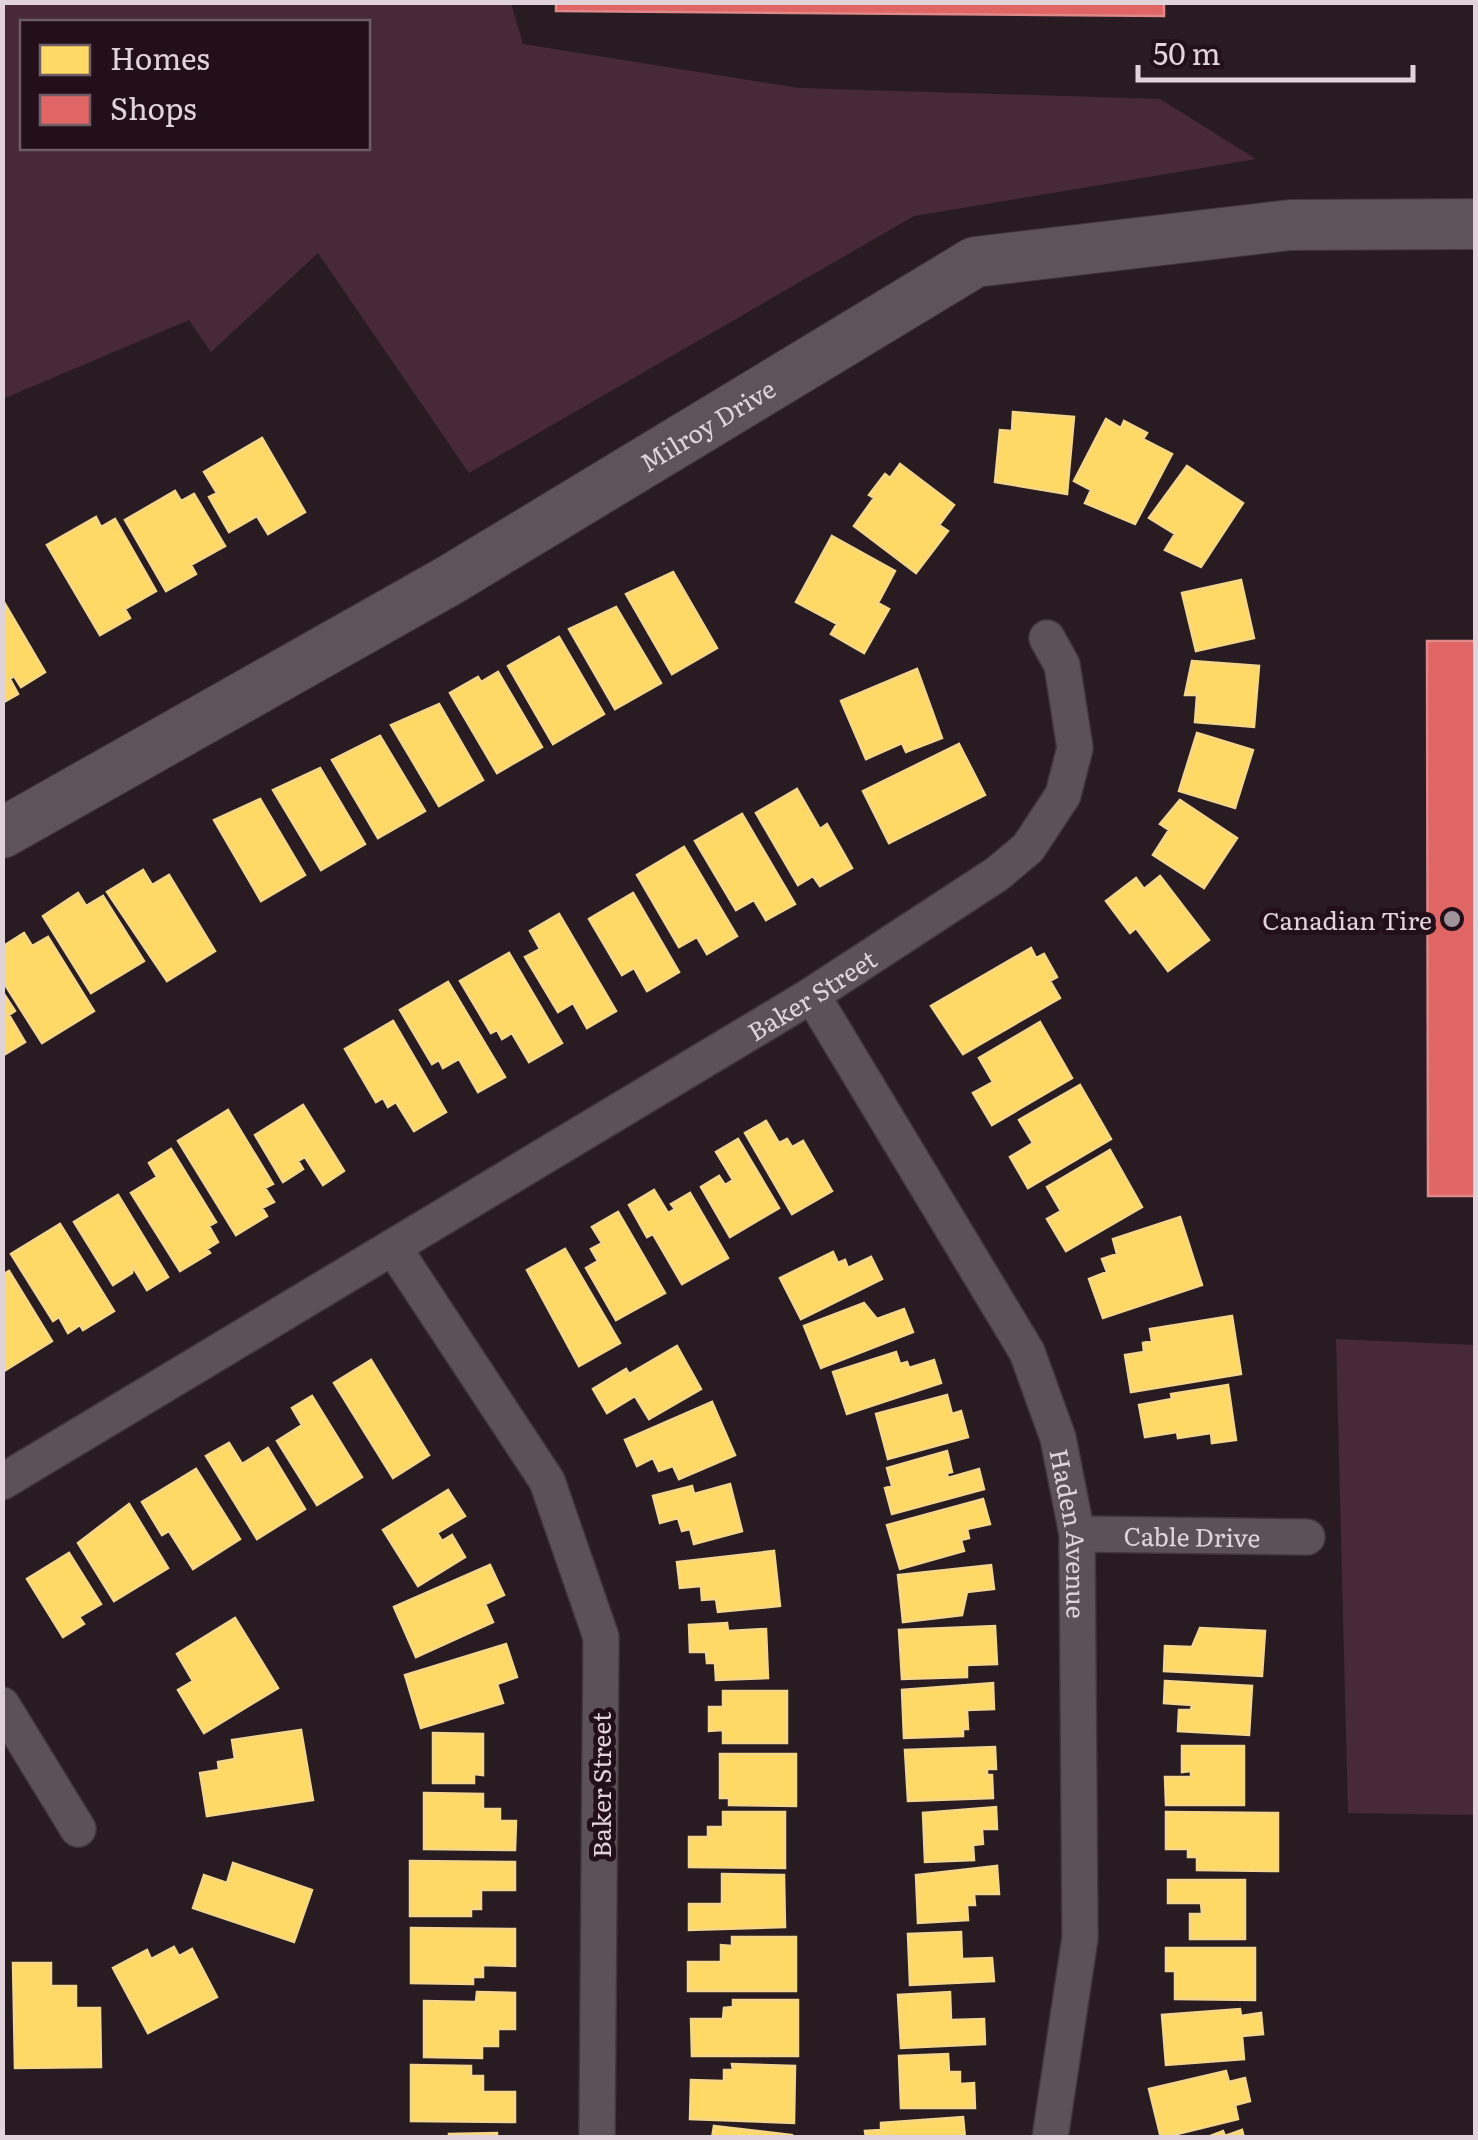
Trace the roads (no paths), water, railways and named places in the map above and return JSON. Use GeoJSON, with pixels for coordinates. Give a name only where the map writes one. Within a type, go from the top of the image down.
{"type":"FeatureCollection","features":[{"type":"Feature","properties":{"kind":"street","name":"Milroy Drive"},"geometry":{"type":"LineString","coordinates":[[2,833],[450,580],[975,262],[1290,225],[1476,224]]}},
{"type":"Feature","properties":{"kind":"street","name":"Baker Street"},"geometry":{"type":"LineString","coordinates":[[2,1482],[812,995],[998,874],[1028,848],[1063,795],[1075,748],[1062,665],[1047,638]]}},
{"type":"Feature","properties":{"kind":"street","name":"Haden Avenue"},"geometry":{"type":"LineString","coordinates":[[812,995],[1026,1352],[1058,1438],[1077,1534],[1080,1938],[1050,2138]]}},
{"type":"Feature","properties":{"kind":"street","name":"Baker Street"},"geometry":{"type":"LineString","coordinates":[[393,1247],[547,1481],[601,1636],[597,2138]]}},
{"type":"Feature","properties":{"kind":"street","name":"Cable Drive"},"geometry":{"type":"LineString","coordinates":[[1077,1534],[1307,1537]]}},
{"type":"Feature","properties":{"kind":"street"},"geometry":{"type":"LineString","coordinates":[[2,1705],[78,1829]]}},
{"type":"Feature","properties":{"kind":"place","name":"Canadian Tire"},"geometry":{"type":"Point","coordinates":[1452,919]}}]}
